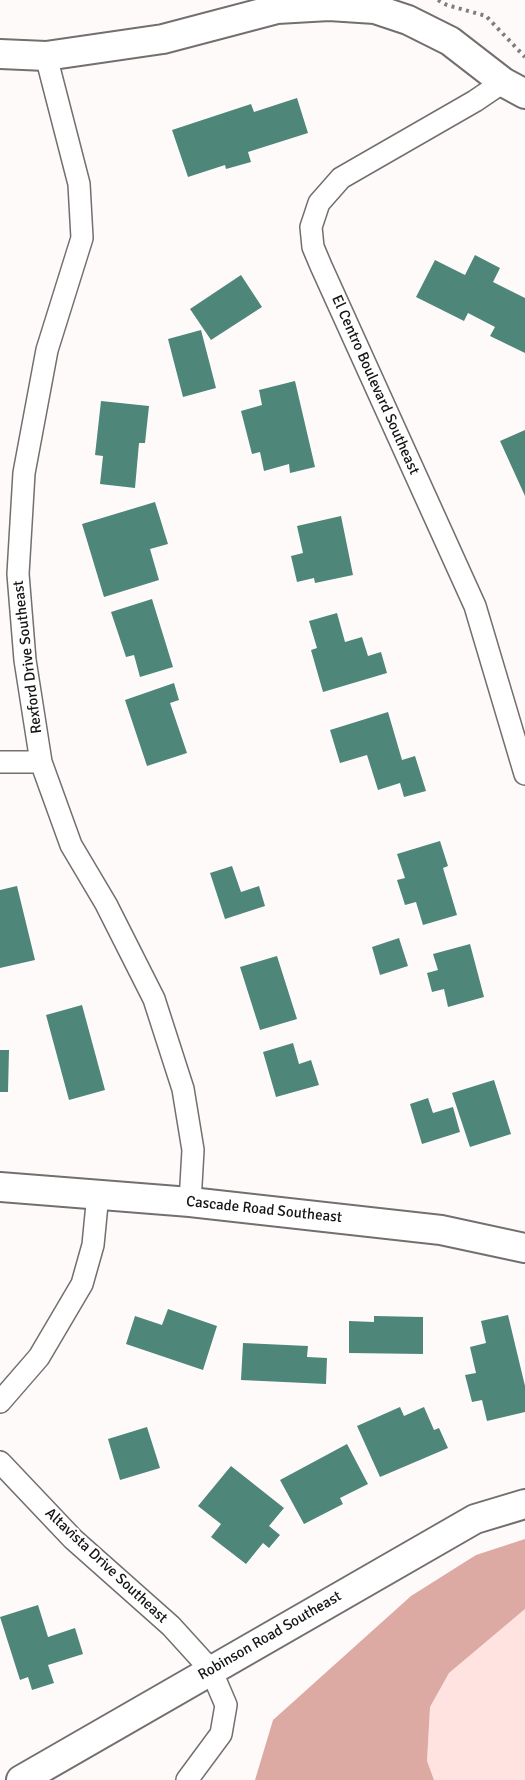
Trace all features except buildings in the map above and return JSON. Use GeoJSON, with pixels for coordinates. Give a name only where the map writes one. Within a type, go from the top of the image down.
{"type":"FeatureCollection","features":[{"type":"Feature","properties":{"kind":"main road"},"geometry":{"type":"LineString","coordinates":[[0,54],[46,56],[163,39],[277,9],[329,6],[375,9],[408,20],[450,41],[514,88]]}},
{"type":"Feature","properties":{"kind":"main road","name":"Cascade Road Southeast"},"geometry":{"type":"LineString","coordinates":[[0,1187],[190,1202],[441,1230],[525,1248]]}},
{"type":"Feature","properties":{"kind":"main road","name":"Robinson Road Southeast"},"geometry":{"type":"LineString","coordinates":[[21,1780],[476,1519],[525,1504]]}},
{"type":"Feature","properties":{"kind":"street","name":"Rexford Drive Southeast"},"geometry":{"type":"LineString","coordinates":[[46,56],[79,184],[82,238],[47,350],[24,473],[18,574],[25,660],[41,762],[71,845],[106,904],[154,999],[183,1089],[194,1150],[190,1202]]}},
{"type":"Feature","properties":{"kind":"street","name":"El Centro Boulevard Southeast"},"geometry":{"type":"LineString","coordinates":[[514,88],[476,100],[341,178],[319,203],[311,227],[313,247],[321,266],[475,606],[525,774]]}},
{"type":"Feature","properties":{"kind":"street"},"geometry":{"type":"LineString","coordinates":[[0,762],[41,762]]}},
{"type":"Feature","properties":{"kind":"street"},"geometry":{"type":"LineString","coordinates":[[0,1402],[39,1357],[82,1284],[93,1245],[98,1194]]}},
{"type":"Feature","properties":{"kind":"street","name":"Altavista Drive Southeast"},"geometry":{"type":"LineString","coordinates":[[0,1462],[73,1539],[171,1626],[211,1670],[226,1705],[220,1734],[187,1780]]}},
{"type":"Feature","properties":{"kind":"path"},"geometry":{"type":"LineString","coordinates":[[438,0],[447,5],[486,16],[525,57]]}},
{"type":"Feature","properties":{"kind":"shaded area"},"geometry":{"type":"Polygon","coordinates":[[[525,1539],[525,1609],[449,1673],[430,1707],[427,1761],[434,1780],[255,1780],[273,1720],[411,1596],[476,1555],[525,1539]]]}},
{"type":"Feature","properties":{"kind":"shaded area"},"geometry":{"type":"Polygon","coordinates":[[[525,1609],[525,1780],[434,1780],[427,1761],[430,1707],[449,1673],[525,1609]]]}}]}
